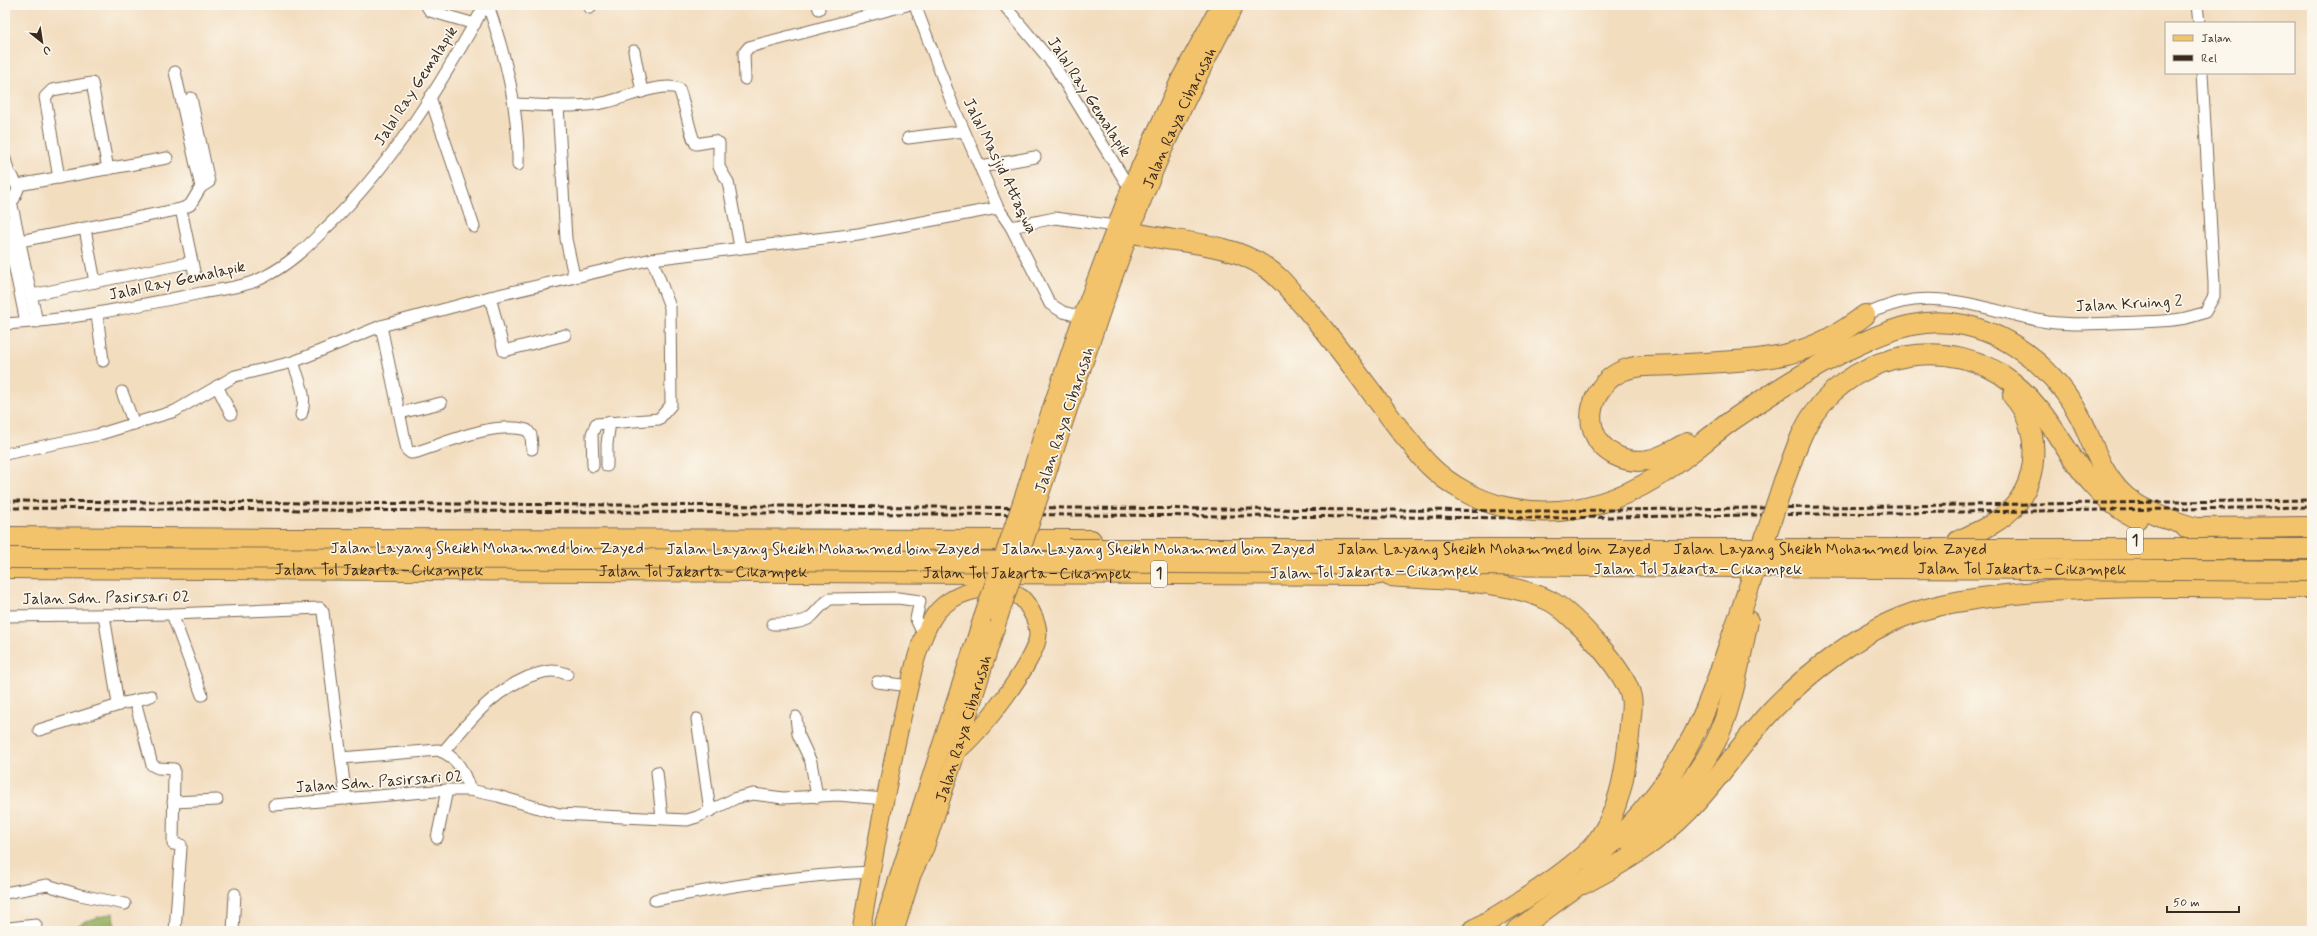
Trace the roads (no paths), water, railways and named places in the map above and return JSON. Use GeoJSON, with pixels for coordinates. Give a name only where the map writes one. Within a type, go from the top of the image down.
{"type":"FeatureCollection","features":[{"type":"Feature","properties":{"kind":"highway"},"geometry":{"type":"LineString","coordinates":[[1123,229],[1160,240],[1222,248],[1242,255],[1276,275],[1312,315],[1430,466],[1456,486],[1483,500],[1502,507],[1531,511],[1576,510],[1621,496],[1658,476],[1730,422],[1829,358],[1893,329],[1929,322],[1966,326],[1998,338],[2024,352],[2052,377],[2075,408],[2102,467],[2114,484],[2127,498],[2157,516],[2199,529]]}},
{"type":"Feature","properties":{"kind":"highway"},"geometry":{"type":"LineString","coordinates":[[1730,422],[1661,456],[1649,460],[1632,461],[1615,456],[1604,448],[1592,429],[1591,415],[1597,396],[1605,384],[1621,372],[1643,366],[1752,360],[1788,354],[1829,338],[1848,328],[1864,314]]}},
{"type":"Feature","properties":{"kind":"highway"},"geometry":{"type":"LineString","coordinates":[[1491,931],[1559,885],[1613,843],[1657,793],[1680,760],[1695,732],[1746,612],[1811,418],[1839,386],[1868,368],[1892,359],[1909,355],[1943,355],[1977,362],[2012,382],[2046,420],[2086,478],[2104,498],[2124,512],[2148,524],[2165,528],[2199,529],[2312,527]]}},
{"type":"Feature","properties":{"kind":"highway"},"geometry":{"type":"LineString","coordinates":[[1788,483],[1816,428],[1835,404],[1860,383],[1890,369],[1906,365],[1949,365],[1969,370],[2001,386],[2014,397],[2022,408],[2032,433],[2033,456],[2032,468],[2026,486],[2016,504],[1990,525],[1958,541]]}},
{"type":"Feature","properties":{"kind":"highway","name":"Jalan Tol Jakarta–Cikampek"},"geometry":{"type":"LineString","coordinates":[[5,537],[282,540],[2312,540]]}},
{"type":"Feature","properties":{"kind":"highway","name":"Jalan Layang Sheikh Mohammed bin Zayed"},"geometry":{"type":"LineString","coordinates":[[5,548],[2312,549]]}},
{"type":"Feature","properties":{"kind":"highway","name":"Jalan Layang Sheikh Mohammed bin Zayed"},"geometry":{"type":"LineString","coordinates":[[5,558],[619,559],[2312,570]]}},
{"type":"Feature","properties":{"kind":"highway","name":"Jalan Tol Jakarta–Cikampek"},"geometry":{"type":"LineString","coordinates":[[5,568],[1374,575],[1411,569],[2312,570]]}},
{"type":"Feature","properties":{"kind":"highway"},"geometry":{"type":"LineString","coordinates":[[1374,575],[1464,581],[1504,588],[1550,601],[1571,615],[1595,643],[1621,675],[1632,697],[1629,738],[1621,788],[1614,811],[1602,834],[1589,850],[1549,882],[1472,931]]}},
{"type":"Feature","properties":{"kind":"highway"},"geometry":{"type":"LineString","coordinates":[[1583,884],[1619,865],[1665,833],[1702,795],[1774,708],[1816,669],[1899,618],[1957,601],[2038,592],[2126,588],[2312,588]]}},
{"type":"Feature","properties":{"kind":"highway"},"geometry":{"type":"LineString","coordinates":[[1516,931],[1583,884],[1655,820],[1682,792],[1716,741],[1727,710],[1746,612]]}},
{"type":"Feature","properties":{"kind":"main road","name":"Jalan Raya Cibarusah"},"geometry":{"type":"LineString","coordinates":[[895,931],[909,875],[982,619],[1035,486],[1123,229],[1180,79],[1220,5]]}},
{"type":"Feature","properties":{"kind":"main road","name":"Jalan Raya Cibarusah"},"geometry":{"type":"LineString","coordinates":[[1138,191],[1159,158],[1235,5]]}},
{"type":"Feature","properties":{"kind":"main road","name":"Jalan Raya Cibarusah"},"geometry":{"type":"LineString","coordinates":[[881,931],[958,751],[999,617],[1035,486],[1044,430],[1082,317],[1123,229]]}},
{"type":"Feature","properties":{"kind":"main road"},"geometry":{"type":"LineString","coordinates":[[861,931],[884,799],[910,686],[924,636],[932,618],[942,606],[953,598],[969,592],[996,590],[1017,595],[1027,604],[1036,623],[1038,635],[1034,648],[1027,662],[1005,696],[967,744],[958,751]]}},
{"type":"Feature","properties":{"kind":"main road","name":"Jalan Raya Cibarusah"},"geometry":{"type":"LineString","coordinates":[[906,931],[917,890],[918,844]]}},
{"type":"Feature","properties":{"kind":"main road","name":"Jalan Raya Cibarusah"},"geometry":{"type":"LineString","coordinates":[[889,931],[909,875]]}},
{"type":"Feature","properties":{"kind":"street"},"geometry":{"type":"LineString","coordinates":[[426,5],[430,11],[475,24]]}},
{"type":"Feature","properties":{"kind":"street","name":"Jalal Ray Gemalapik"},"geometry":{"type":"LineString","coordinates":[[5,324],[97,314],[228,289],[263,278],[290,262],[354,202],[385,164],[430,97],[485,5]]}},
{"type":"Feature","properties":{"kind":"street"},"geometry":{"type":"LineString","coordinates":[[488,5],[504,50],[515,104],[518,164]]}},
{"type":"Feature","properties":{"kind":"street"},"geometry":{"type":"LineString","coordinates":[[745,79],[744,53],[749,47],[907,5]]}},
{"type":"Feature","properties":{"kind":"street","name":"Jalal Masjid Attaqwa"},"geometry":{"type":"LineString","coordinates":[[915,5],[964,131],[998,208],[1011,227],[1050,304],[1057,309],[1082,317]]}},
{"type":"Feature","properties":{"kind":"street","name":"Jalal Ray Gemalapik"},"geometry":{"type":"LineString","coordinates":[[1004,5],[1054,65],[1138,191]]}},
{"type":"Feature","properties":{"kind":"street"},"geometry":{"type":"LineString","coordinates":[[2197,5],[2198,22]]}},
{"type":"Feature","properties":{"kind":"street"},"geometry":{"type":"LineString","coordinates":[[634,51],[642,92]]}},
{"type":"Feature","properties":{"kind":"street"},"geometry":{"type":"LineString","coordinates":[[175,72],[201,187]]}},
{"type":"Feature","properties":{"kind":"street","name":"Jalan Kruing 2"},"geometry":{"type":"LineString","coordinates":[[1864,314],[1887,306],[1914,300],[1953,301],[2026,318],[2074,324],[2184,319],[2205,312],[2214,296],[2214,283],[2202,74]]}},
{"type":"Feature","properties":{"kind":"street"},"geometry":{"type":"LineString","coordinates":[[59,178],[45,97],[52,90],[92,83],[108,169]]}},
{"type":"Feature","properties":{"kind":"street"},"geometry":{"type":"LineString","coordinates":[[515,104],[558,106],[606,103],[642,92],[673,87],[679,89],[690,124],[693,141],[696,144],[716,141],[719,143],[719,167],[728,182],[740,247]]}},
{"type":"Feature","properties":{"kind":"street"},"geometry":{"type":"LineString","coordinates":[[430,97],[474,227]]}},
{"type":"Feature","properties":{"kind":"street"},"geometry":{"type":"LineString","coordinates":[[20,241],[85,230],[181,209],[190,205],[201,187],[209,182],[191,98]]}},
{"type":"Feature","properties":{"kind":"street"},"geometry":{"type":"LineString","coordinates":[[558,106],[566,239],[574,276]]}},
{"type":"Feature","properties":{"kind":"street"},"geometry":{"type":"LineString","coordinates":[[908,138],[964,131]]}},
{"type":"Feature","properties":{"kind":"street"},"geometry":{"type":"LineString","coordinates":[[981,167],[1035,157]]}},
{"type":"Feature","properties":{"kind":"street"},"geometry":{"type":"LineString","coordinates":[[18,185],[167,158]]}},
{"type":"Feature","properties":{"kind":"street"},"geometry":{"type":"LineString","coordinates":[[5,159],[7,174],[18,185]]}},
{"type":"Feature","properties":{"kind":"street"},"geometry":{"type":"LineString","coordinates":[[18,185],[16,196],[8,202],[20,241],[32,295],[32,322]]}},
{"type":"Feature","properties":{"kind":"street"},"geometry":{"type":"LineString","coordinates":[[5,454],[64,443],[175,411],[235,376],[293,362],[381,326],[574,276],[652,259],[740,247],[858,234],[998,208]]}},
{"type":"Feature","properties":{"kind":"street"},"geometry":{"type":"LineString","coordinates":[[181,209],[195,276]]}},
{"type":"Feature","properties":{"kind":"street"},"geometry":{"type":"LineString","coordinates":[[1011,227],[1056,218],[1123,229]]}},
{"type":"Feature","properties":{"kind":"street"},"geometry":{"type":"LineString","coordinates":[[5,221],[32,322]]}},
{"type":"Feature","properties":{"kind":"street"},"geometry":{"type":"LineString","coordinates":[[85,230],[95,282]]}},
{"type":"Feature","properties":{"kind":"street"},"geometry":{"type":"LineString","coordinates":[[593,466],[593,428],[596,424],[659,419],[671,406],[670,307],[652,259]]}},
{"type":"Feature","properties":{"kind":"street"},"geometry":{"type":"LineString","coordinates":[[32,295],[192,262]]}},
{"type":"Feature","properties":{"kind":"street"},"geometry":{"type":"LineString","coordinates":[[490,297],[504,352],[564,335]]}},
{"type":"Feature","properties":{"kind":"street"},"geometry":{"type":"LineString","coordinates":[[97,314],[103,361]]}},
{"type":"Feature","properties":{"kind":"street"},"geometry":{"type":"LineString","coordinates":[[381,326],[400,413],[405,446],[411,452],[492,429],[508,427],[527,430],[531,435],[532,449]]}},
{"type":"Feature","properties":{"kind":"street"},"geometry":{"type":"LineString","coordinates":[[293,362],[304,398],[301,415]]}},
{"type":"Feature","properties":{"kind":"street"},"geometry":{"type":"LineString","coordinates":[[217,386],[231,414]]}},
{"type":"Feature","properties":{"kind":"street"},"geometry":{"type":"LineString","coordinates":[[122,392],[134,424]]}},
{"type":"Feature","properties":{"kind":"street"},"geometry":{"type":"LineString","coordinates":[[400,413],[441,403]]}},
{"type":"Feature","properties":{"kind":"street"},"geometry":{"type":"LineString","coordinates":[[607,466],[606,444],[610,422]]}},
{"type":"Feature","properties":{"kind":"street"},"geometry":{"type":"LineString","coordinates":[[773,624],[804,621],[812,616],[822,604],[830,598],[898,598],[920,601],[916,619],[924,636]]}},
{"type":"Feature","properties":{"kind":"street","name":"Jalan Sdn. Pasirsari 02"},"geometry":{"type":"LineString","coordinates":[[5,616],[172,614],[317,607],[321,609],[341,758]]}},
{"type":"Feature","properties":{"kind":"street"},"geometry":{"type":"LineString","coordinates":[[178,627],[198,613]]}},
{"type":"Feature","properties":{"kind":"street"},"geometry":{"type":"LineString","coordinates":[[172,614],[202,695]]}},
{"type":"Feature","properties":{"kind":"street"},"geometry":{"type":"LineString","coordinates":[[104,615],[119,705]]}},
{"type":"Feature","properties":{"kind":"street"},"geometry":{"type":"LineString","coordinates":[[443,752],[479,709],[500,692],[515,683],[546,671],[558,671],[567,674]]}},
{"type":"Feature","properties":{"kind":"street"},"geometry":{"type":"LineString","coordinates":[[877,682],[910,686]]}},
{"type":"Feature","properties":{"kind":"street"},"geometry":{"type":"LineString","coordinates":[[39,730],[151,696]]}},
{"type":"Feature","properties":{"kind":"street"},"geometry":{"type":"LineString","coordinates":[[134,701],[152,765],[158,768],[174,769],[173,844],[180,845],[181,848],[175,931]]}},
{"type":"Feature","properties":{"kind":"street"},"geometry":{"type":"LineString","coordinates":[[796,717],[798,734],[811,762],[817,797]]}},
{"type":"Feature","properties":{"kind":"street"},"geometry":{"type":"LineString","coordinates":[[697,719],[710,812]]}},
{"type":"Feature","properties":{"kind":"street"},"geometry":{"type":"LineString","coordinates":[[346,799],[341,758],[434,750],[443,752],[459,764],[470,790]]}},
{"type":"Feature","properties":{"kind":"street"},"geometry":{"type":"LineString","coordinates":[[657,772],[662,818]]}},
{"type":"Feature","properties":{"kind":"street"},"geometry":{"type":"LineString","coordinates":[[437,838],[447,790]]}},
{"type":"Feature","properties":{"kind":"street","name":"Jalan Sdn. Pasirsari 02"},"geometry":{"type":"LineString","coordinates":[[274,805],[447,790],[470,790],[516,800],[559,814],[687,820],[710,812],[736,798],[753,794],[783,798],[838,795],[884,799]]}},
{"type":"Feature","properties":{"kind":"street"},"geometry":{"type":"LineString","coordinates":[[173,802],[217,800]]}},
{"type":"Feature","properties":{"kind":"street"},"geometry":{"type":"LineString","coordinates":[[655,900],[723,887],[824,874],[871,872]]}},
{"type":"Feature","properties":{"kind":"street"},"geometry":{"type":"LineString","coordinates":[[5,893],[46,885],[80,895],[125,904]]}},
{"type":"Feature","properties":{"kind":"street"},"geometry":{"type":"LineString","coordinates":[[233,931],[235,894]]}},
{"type":"Feature","properties":{"kind":"street"},"geometry":{"type":"LineString","coordinates":[[8,929],[36,925]]}},
{"type":"Feature","properties":{"kind":"railway"},"geometry":{"type":"LineString","coordinates":[[5,501],[1544,511],[2312,500]]}},
{"type":"Feature","properties":{"kind":"railway"},"geometry":{"type":"LineString","coordinates":[[5,508],[1544,518],[2312,507]]}}]}
